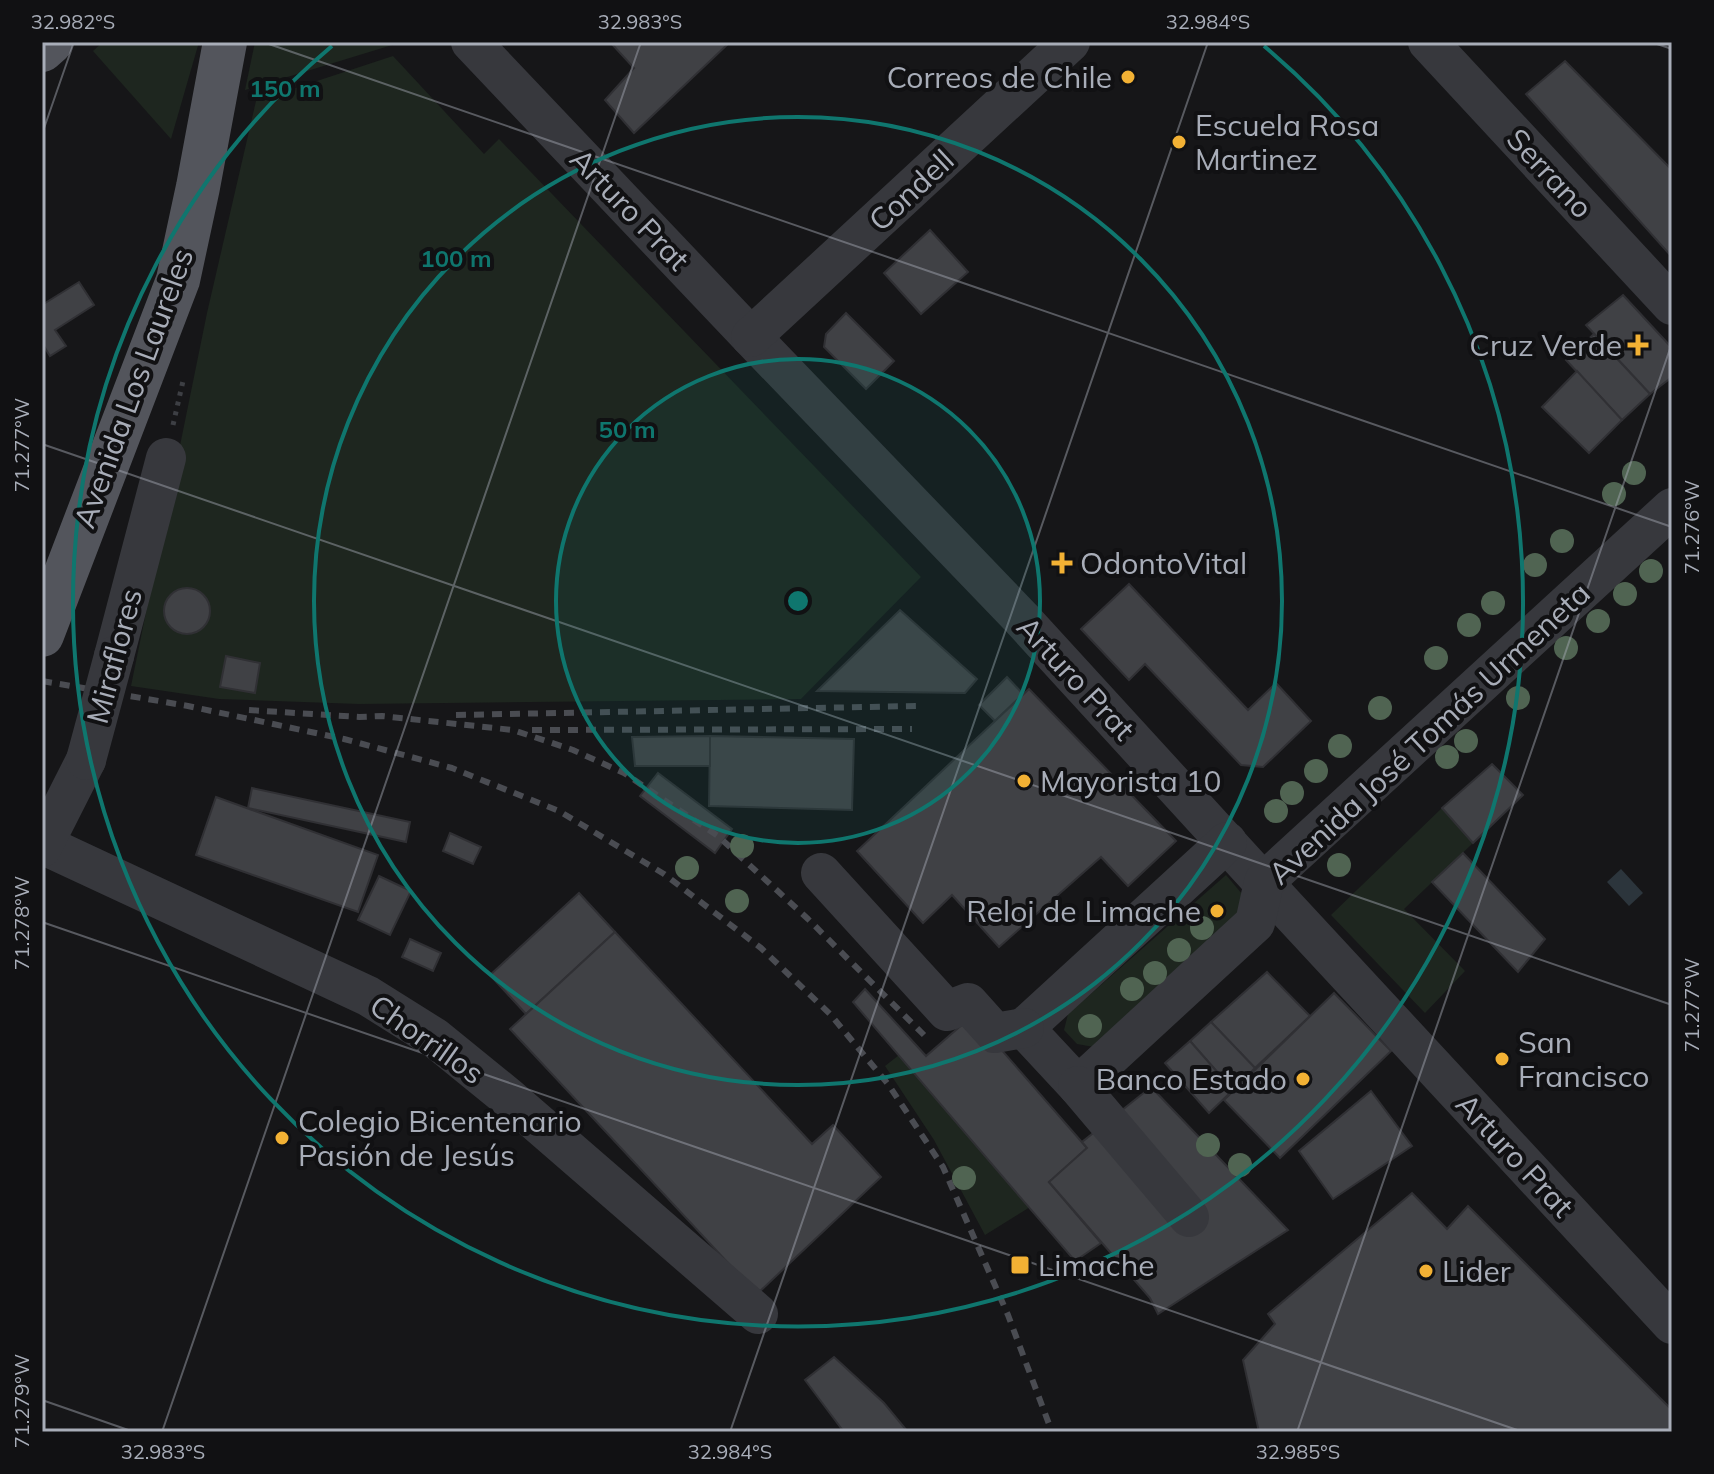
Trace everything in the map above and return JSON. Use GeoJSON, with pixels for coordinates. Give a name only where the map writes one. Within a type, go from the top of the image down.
{"type":"FeatureCollection","features":[{"type":"Feature","properties":{"kind":"main road"},"geometry":{"type":"LineString","coordinates":[[42,50],[51,42]]}},
{"type":"Feature","properties":{"kind":"main road","name":"Avenida Los Laureles"},"geometry":{"type":"LineString","coordinates":[[43,632],[178,280],[225,42]]}},
{"type":"Feature","properties":{"kind":"street","name":"Arturo Prat"},"geometry":{"type":"LineString","coordinates":[[471,42],[1021,618],[1672,1324]]}},
{"type":"Feature","properties":{"kind":"street","name":"Condell"},"geometry":{"type":"LineString","coordinates":[[751,337],[1070,42]]}},
{"type":"Feature","properties":{"kind":"street","name":"Serrano"},"geometry":{"type":"LineString","coordinates":[[1428,42],[1672,305]]}},
{"type":"Feature","properties":{"kind":"street","name":"Miraflores"},"geometry":{"type":"LineString","coordinates":[[43,846],[86,760],[166,458]]}},
{"type":"Feature","properties":{"kind":"street","name":"Avenida José Tomás Urmeneta"},"geometry":{"type":"LineString","coordinates":[[1078,1086],[1255,923],[1264,882],[1672,508]]}},
{"type":"Feature","properties":{"kind":"street","name":"Avenida José Tomás Urmeneta"},"geometry":{"type":"LineString","coordinates":[[1024,1028],[1227,842]]}},
{"type":"Feature","properties":{"kind":"street","name":"Chorrillos"},"geometry":{"type":"LineString","coordinates":[[43,846],[368,996],[435,1038],[758,1314]]}},
{"type":"Feature","properties":{"kind":"street"},"geometry":{"type":"LineString","coordinates":[[821,873],[947,1011],[968,1003],[995,1033],[1024,1028],[1078,1086],[1189,1217]]}},
{"type":"Feature","properties":{"kind":"shaded area"},"geometry":{"type":"Polygon","coordinates":[[[103,42],[199,42],[171,139],[93,51],[103,42]]]}},
{"type":"Feature","properties":{"kind":"shaded area"},"geometry":{"type":"Polygon","coordinates":[[[255,42],[402,42],[245,90],[255,42]]]}},
{"type":"Feature","properties":{"kind":"shaded area"},"geometry":{"type":"Polygon","coordinates":[[[393,56],[484,154],[499,139],[921,577],[801,699],[359,704],[219,699],[131,686],[207,313],[256,101],[393,56]]]}},
{"type":"Feature","properties":{"kind":"shaded area"},"geometry":{"type":"Polygon","coordinates":[[[1442,808],[1473,843],[1404,909],[1465,971],[1425,1013],[1331,915],[1442,808]]]}},
{"type":"Feature","properties":{"kind":"shaded area"},"geometry":{"type":"Polygon","coordinates":[[[1621,869],[1643,893],[1629,906],[1607,882],[1621,869]]]}},
{"type":"Feature","properties":{"kind":"shaded area"},"geometry":{"type":"Polygon","coordinates":[[[1226,875],[1253,907],[1094,1047],[1077,1044],[1064,1030],[1068,1014],[1226,875]]]}},
{"type":"Feature","properties":{"kind":"shaded area"},"geometry":{"type":"Polygon","coordinates":[[[899,1055],[1030,1207],[985,1235],[934,1140],[885,1066],[899,1055]]]}},
{"type":"Feature","properties":{"kind":"building"},"geometry":{"type":"Polygon","coordinates":[[[610,42],[730,42],[634,133],[605,100],[634,68],[610,42]]]}},
{"type":"Feature","properties":{"kind":"building"},"geometry":{"type":"Polygon","coordinates":[[[1565,61],[1672,170],[1672,257],[1526,94],[1565,61]]]}},
{"type":"Feature","properties":{"kind":"building"},"geometry":{"type":"Polygon","coordinates":[[[930,230],[968,272],[921,314],[884,273],[930,230]]]}},
{"type":"Feature","properties":{"kind":"building"},"geometry":{"type":"Polygon","coordinates":[[[79,282],[94,305],[55,330],[66,346],[50,356],[42,343],[42,305],[79,282]]]}},
{"type":"Feature","properties":{"kind":"building","name":"Cruz Verde"},"geometry":{"type":"Polygon","coordinates":[[[1623,295],[1672,348],[1672,377],[1650,394],[1586,325],[1623,295]]]}},
{"type":"Feature","properties":{"kind":"building"},"geometry":{"type":"Polygon","coordinates":[[[846,313],[894,361],[866,389],[824,347],[826,334],[846,313]]]}},
{"type":"Feature","properties":{"kind":"building"},"geometry":{"type":"Polygon","coordinates":[[[1594,334],[1650,394],[1622,420],[1566,360],[1594,334]]]}},
{"type":"Feature","properties":{"kind":"building"},"geometry":{"type":"Polygon","coordinates":[[[1577,371],[1622,420],[1589,453],[1542,407],[1577,371]]]}},
{"type":"Feature","properties":{"kind":"building"},"geometry":{"type":"Polygon","coordinates":[[[1129,584],[1248,710],[1276,683],[1311,721],[1263,767],[1241,765],[1145,664],[1129,680],[1081,629],[1129,584]]]}},
{"type":"Feature","properties":{"kind":"building"},"geometry":{"type":"Polygon","coordinates":[[[187,588],[203,595],[210,611],[203,627],[187,634],[171,627],[164,611],[171,595],[187,588]]]}},
{"type":"Feature","properties":{"kind":"building"},"geometry":{"type":"Polygon","coordinates":[[[900,610],[977,679],[965,693],[817,691],[900,610]]]}},
{"type":"Feature","properties":{"kind":"building"},"geometry":{"type":"Polygon","coordinates":[[[226,656],[260,663],[255,693],[220,687],[226,656]]]}},
{"type":"Feature","properties":{"kind":"building"},"geometry":{"type":"Polygon","coordinates":[[[1007,677],[1023,694],[995,721],[979,705],[1007,677]]]}},
{"type":"Feature","properties":{"kind":"building","name":"Mayorista 10"},"geometry":{"type":"Polygon","coordinates":[[[1029,689],[1176,841],[1128,886],[1101,857],[999,947],[952,895],[923,923],[857,851],[1029,689]]]}},
{"type":"Feature","properties":{"kind":"building"},"geometry":{"type":"Polygon","coordinates":[[[710,736],[854,739],[852,810],[709,806],[710,736]]]}},
{"type":"Feature","properties":{"kind":"building"},"geometry":{"type":"Polygon","coordinates":[[[710,736],[710,766],[635,766],[632,737],[710,736]]]}},
{"type":"Feature","properties":{"kind":"building"},"geometry":{"type":"Polygon","coordinates":[[[1492,764],[1523,795],[1473,843],[1442,808],[1492,764]]]}},
{"type":"Feature","properties":{"kind":"building"},"geometry":{"type":"Polygon","coordinates":[[[658,773],[732,829],[715,853],[640,796],[658,773]]]}},
{"type":"Feature","properties":{"kind":"building"},"geometry":{"type":"Polygon","coordinates":[[[252,788],[410,822],[406,842],[248,808],[252,788]]]}},
{"type":"Feature","properties":{"kind":"building"},"geometry":{"type":"Polygon","coordinates":[[[216,797],[378,855],[358,912],[196,855],[216,797]]]}},
{"type":"Feature","properties":{"kind":"building"},"geometry":{"type":"Polygon","coordinates":[[[450,833],[481,847],[473,864],[443,851],[450,833]]]}},
{"type":"Feature","properties":{"kind":"building"},"geometry":{"type":"Polygon","coordinates":[[[1463,853],[1545,939],[1518,972],[1432,882],[1463,853]]]}},
{"type":"Feature","properties":{"kind":"building"},"geometry":{"type":"Polygon","coordinates":[[[379,876],[411,891],[390,935],[358,920],[379,876]]]}},
{"type":"Feature","properties":{"kind":"building"},"geometry":{"type":"Polygon","coordinates":[[[579,893],[615,932],[526,1014],[490,975],[579,893]]]}},
{"type":"Feature","properties":{"kind":"building"},"geometry":{"type":"Polygon","coordinates":[[[615,932],[812,1144],[833,1125],[881,1177],[757,1294],[510,1029],[615,932]]]}},
{"type":"Feature","properties":{"kind":"building"},"geometry":{"type":"Polygon","coordinates":[[[410,939],[441,953],[433,971],[402,957],[410,939]]]}},
{"type":"Feature","properties":{"kind":"building"},"geometry":{"type":"Polygon","coordinates":[[[1267,972],[1310,1016],[1255,1068],[1211,1022],[1267,972]]]}},
{"type":"Feature","properties":{"kind":"building"},"geometry":{"type":"Polygon","coordinates":[[[865,989],[926,1056],[972,1016],[1087,1148],[1049,1182],[1101,1243],[1075,1261],[853,1002],[865,989]]]}},
{"type":"Feature","properties":{"kind":"building","name":"Banco Estado"},"geometry":{"type":"Polygon","coordinates":[[[1334,993],[1391,1051],[1280,1158],[1224,1100],[1334,993]]]}},
{"type":"Feature","properties":{"kind":"building"},"geometry":{"type":"Polygon","coordinates":[[[1211,1022],[1255,1068],[1233,1090],[1190,1041],[1211,1022]]]}},
{"type":"Feature","properties":{"kind":"building"},"geometry":{"type":"Polygon","coordinates":[[[1190,1041],[1233,1090],[1209,1113],[1165,1063],[1190,1041]]]}},
{"type":"Feature","properties":{"kind":"building"},"geometry":{"type":"Polygon","coordinates":[[[1151,1087],[1288,1230],[1158,1314],[1150,1298],[1049,1182],[1087,1148],[1082,1142],[1151,1087]]]}},
{"type":"Feature","properties":{"kind":"building"},"geometry":{"type":"Polygon","coordinates":[[[1371,1091],[1412,1146],[1333,1199],[1299,1151],[1371,1091]]]}},
{"type":"Feature","properties":{"kind":"building","name":"Lider"},"geometry":{"type":"Polygon","coordinates":[[[1412,1193],[1447,1229],[1468,1206],[1672,1410],[1672,1432],[1259,1432],[1243,1360],[1275,1324],[1268,1314],[1412,1193]]]}},
{"type":"Feature","properties":{"kind":"building"},"geometry":{"type":"Polygon","coordinates":[[[834,1357],[884,1403],[908,1432],[844,1432],[805,1380],[834,1357]]]}},
{"type":"Feature","properties":{"kind":"railway"},"geometry":{"type":"LineString","coordinates":[[42,681],[188,706],[344,739],[452,768],[559,811],[664,874],[761,948],[830,1014],[888,1084],[943,1167],[1008,1315],[1052,1432]]}},
{"type":"Feature","properties":{"kind":"railway"},"geometry":{"type":"LineString","coordinates":[[456,715],[916,706]]}},
{"type":"Feature","properties":{"kind":"railway"},"geometry":{"type":"LineString","coordinates":[[249,710],[382,716],[513,730],[573,750],[624,773],[718,836],[808,919],[924,1035]]}},
{"type":"Feature","properties":{"kind":"railway"},"geometry":{"type":"LineString","coordinates":[[532,730],[912,729]]}},
{"type":"Feature","properties":{"kind":"place","name":"Correos de Chile"},"geometry":{"type":"Point","coordinates":[1128,77]}},
{"type":"Feature","properties":{"kind":"place","name":"Escuela Rosa Martinez"},"geometry":{"type":"Point","coordinates":[1179,142]}},
{"type":"Feature","properties":{"kind":"place","name":"Cruz Verde"},"geometry":{"type":"Point","coordinates":[1638,345]}},
{"type":"Feature","properties":{"kind":"place","name":"OdontoVital"},"geometry":{"type":"Point","coordinates":[1062,563]}},
{"type":"Feature","properties":{"kind":"place","name":"Mayorista 10"},"geometry":{"type":"Point","coordinates":[1024,781]}},
{"type":"Feature","properties":{"kind":"place","name":"Reloj de Limache"},"geometry":{"type":"Point","coordinates":[1217,911]}},
{"type":"Feature","properties":{"kind":"place","name":"San Francisco"},"geometry":{"type":"Point","coordinates":[1502,1059]}},
{"type":"Feature","properties":{"kind":"place","name":"Banco Estado"},"geometry":{"type":"Point","coordinates":[1303,1079]}},
{"type":"Feature","properties":{"kind":"place","name":"Colegio Bicentenario Pasión de Jesús"},"geometry":{"type":"Point","coordinates":[282,1138]}},
{"type":"Feature","properties":{"kind":"place","name":"Limache"},"geometry":{"type":"Point","coordinates":[1020,1265]}},
{"type":"Feature","properties":{"kind":"place","name":"Lider"},"geometry":{"type":"Point","coordinates":[1426,1271]}}]}
